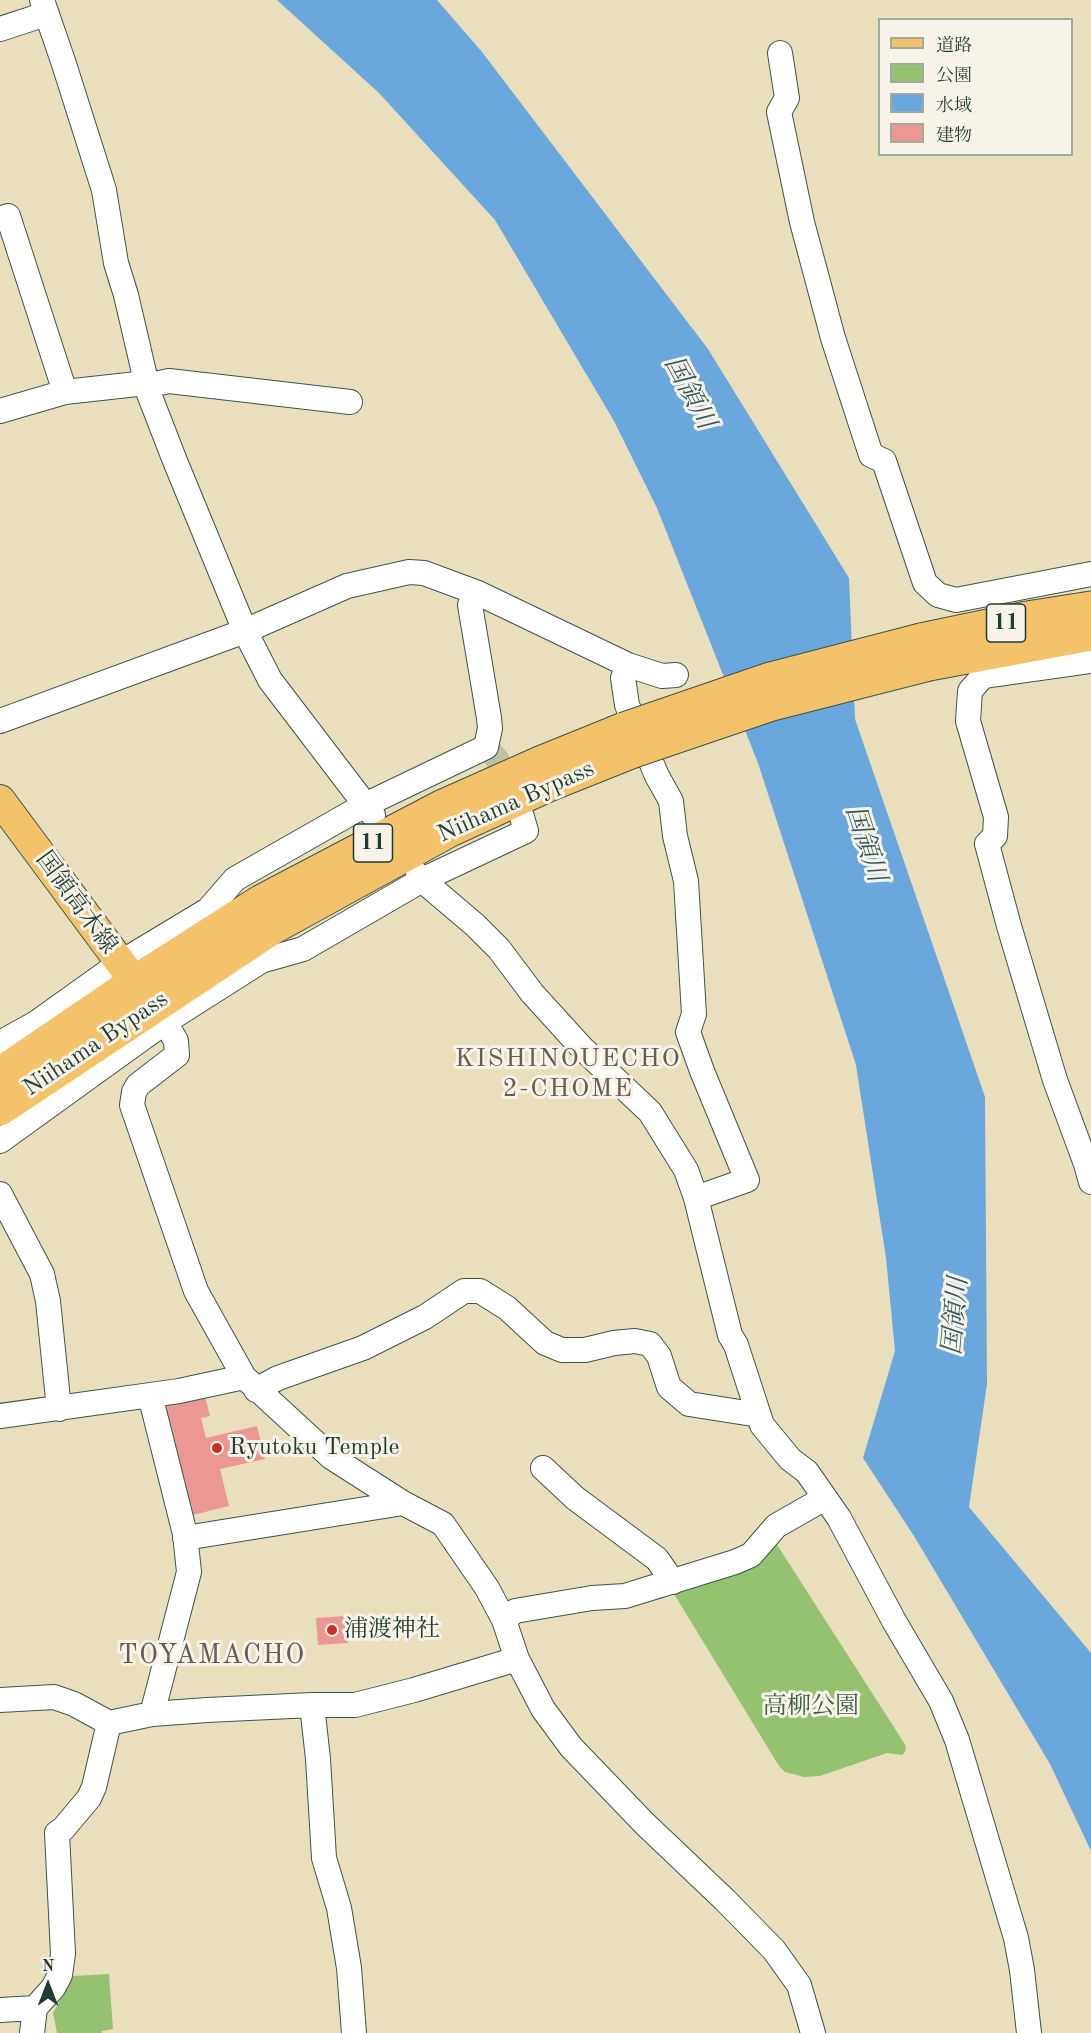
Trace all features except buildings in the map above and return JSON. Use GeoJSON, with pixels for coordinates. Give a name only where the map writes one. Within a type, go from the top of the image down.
{"type":"FeatureCollection","features":[{"type":"Feature","properties":{"kind":"highway","name":"Niihama Bypass"},"geometry":{"type":"LineString","coordinates":[[925,652],[1027,618],[1091,608]]}},
{"type":"Feature","properties":{"kind":"highway","name":"Niihama Bypass"},"geometry":{"type":"LineString","coordinates":[[0,1109],[143,993],[262,901],[441,807],[540,763],[628,741],[767,680],[925,652],[1091,634]]}},
{"type":"Feature","properties":{"kind":"highway","name":"Niihama Bypass"},"geometry":{"type":"LineString","coordinates":[[0,1074],[143,993]]}},
{"type":"Feature","properties":{"kind":"main road","name":"国領高木線"},"geometry":{"type":"LineString","coordinates":[[0,800],[143,993]]}},
{"type":"Feature","properties":{"kind":"street"},"geometry":{"type":"LineString","coordinates":[[0,29],[44,7],[104,190],[116,264],[126,295],[146,382],[164,432],[245,631],[270,680],[369,810]]}},
{"type":"Feature","properties":{"kind":"street"},"geometry":{"type":"LineString","coordinates":[[780,53],[787,98],[779,112],[802,222],[833,338],[870,455],[885,461],[925,583],[938,595],[956,600],[1091,574]]}},
{"type":"Feature","properties":{"kind":"street"},"geometry":{"type":"LineString","coordinates":[[0,219],[8,216],[65,392]]}},
{"type":"Feature","properties":{"kind":"street"},"geometry":{"type":"LineString","coordinates":[[0,411],[65,392],[169,381],[350,402]]}},
{"type":"Feature","properties":{"kind":"street"},"geometry":{"type":"LineString","coordinates":[[0,721],[245,631],[346,586],[410,572],[424,573],[478,594],[628,665],[662,676],[676,675]]}},
{"type":"Feature","properties":{"kind":"street"},"geometry":{"type":"LineString","coordinates":[[0,1141],[143,993],[235,879],[486,747],[489,718],[470,605],[478,594]]}},
{"type":"Feature","properties":{"kind":"street"},"geometry":{"type":"LineString","coordinates":[[1091,662],[983,676],[970,691],[968,721],[996,817],[995,836],[987,844],[1055,1080],[1091,1182]]}},
{"type":"Feature","properties":{"kind":"street"},"geometry":{"type":"LineString","coordinates":[[628,665],[622,678],[627,705],[670,801],[675,836],[686,881],[694,1014],[688,1032],[747,1180],[696,1198]]}},
{"type":"Feature","properties":{"kind":"street"},"geometry":{"type":"LineString","coordinates":[[0,1043],[36,1023],[303,949],[420,877],[526,831],[522,817]]}},
{"type":"Feature","properties":{"kind":"street"},"geometry":{"type":"LineString","coordinates":[[420,877],[499,949],[532,993],[582,1048],[650,1112],[686,1170],[696,1198],[730,1335],[736,1345],[762,1425],[790,1459],[807,1472],[853,1542],[894,1621],[941,1701],[957,1740],[1016,1938],[1029,2033]]}},
{"type":"Feature","properties":{"kind":"street"},"geometry":{"type":"LineString","coordinates":[[143,993],[176,1041],[177,1055],[138,1085],[134,1092],[132,1105],[195,1291],[250,1384],[331,1458],[403,1503],[443,1524],[488,1588],[504,1620],[517,1659],[543,1709],[571,1747],[644,1823],[774,1950],[799,1985],[813,2033]]}},
{"type":"Feature","properties":{"kind":"street"},"geometry":{"type":"LineString","coordinates":[[0,1194],[42,1274],[48,1301],[59,1409]]}},
{"type":"Feature","properties":{"kind":"street"},"geometry":{"type":"LineString","coordinates":[[0,1416],[250,1384],[278,1378],[363,1348],[424,1317],[465,1291],[480,1291],[507,1308],[544,1343],[562,1350],[585,1350],[614,1342],[635,1341],[650,1344],[659,1356],[669,1387],[689,1404],[759,1415]]}},
{"type":"Feature","properties":{"kind":"street"},"geometry":{"type":"LineString","coordinates":[[150,1395],[185,1538],[189,1572],[152,1714]]}},
{"type":"Feature","properties":{"kind":"street"},"geometry":{"type":"LineString","coordinates":[[543,1468],[575,1498],[657,1559],[673,1582]]}},
{"type":"Feature","properties":{"kind":"street"},"geometry":{"type":"LineString","coordinates":[[504,1620],[515,1611],[592,1598],[625,1596],[751,1555],[777,1526],[825,1498]]}},
{"type":"Feature","properties":{"kind":"street"},"geometry":{"type":"LineString","coordinates":[[185,1538],[403,1503]]}},
{"type":"Feature","properties":{"kind":"street"},"geometry":{"type":"LineString","coordinates":[[0,1700],[54,1697],[74,1704],[109,1723],[152,1714],[312,1705],[355,1705],[517,1659]]}},
{"type":"Feature","properties":{"kind":"street"},"geometry":{"type":"LineString","coordinates":[[312,1705],[324,1858],[341,1918],[350,1968],[354,2033]]}},
{"type":"Feature","properties":{"kind":"street"},"geometry":{"type":"LineString","coordinates":[[32,2033],[35,2008],[53,1989],[60,1975],[63,1954],[57,1833],[63,1829],[89,1797],[94,1787],[109,1723]]}},
{"type":"Feature","properties":{"kind":"street"},"geometry":{"type":"LineString","coordinates":[[0,2010],[35,2008]]}},
{"type":"Feature","properties":{"kind":"green space","name":"高柳公園"},"geometry":{"type":"Polygon","coordinates":[[[774,1540],[906,1746],[902,1755],[887,1753],[820,1776],[804,1777],[785,1772],[779,1766],[671,1589],[774,1540]]]}},
{"type":"Feature","properties":{"kind":"green space"},"geometry":{"type":"Polygon","coordinates":[[[109,1974],[113,2029],[102,2031],[102,2033],[57,2033],[53,2013],[73,1976],[109,1974]]]}},
{"type":"Feature","properties":{"kind":"water","name":"国領川"},"geometry":{"type":"Polygon","coordinates":[[[277,0],[437,0],[482,52],[708,349],[849,578],[855,719],[985,1097],[987,1384],[969,1507],[1091,1653],[1091,1851],[1050,1764],[914,1536],[863,1458],[895,1351],[886,1258],[856,1065],[758,763],[657,508],[614,421],[495,220],[379,93],[277,0]]]}},
{"type":"Feature","properties":{"kind":"tunnel"},"geometry":{"type":"LineString","coordinates":[[486,747],[497,759],[512,792]]}},
{"type":"Feature","properties":{"kind":"place","name":"Ryutoku Temple"},"geometry":{"type":"Point","coordinates":[217,1448]}},
{"type":"Feature","properties":{"kind":"place","name":"浦渡神社"},"geometry":{"type":"Point","coordinates":[332,1630]}},
{"type":"Feature","properties":{"kind":"district","name":"KISHINOUECHO 2-CHOME"},"geometry":{"type":"Point","coordinates":[568,1074]}},
{"type":"Feature","properties":{"kind":"district","name":"TOYAMACHO"},"geometry":{"type":"Point","coordinates":[212,1656]}}]}
